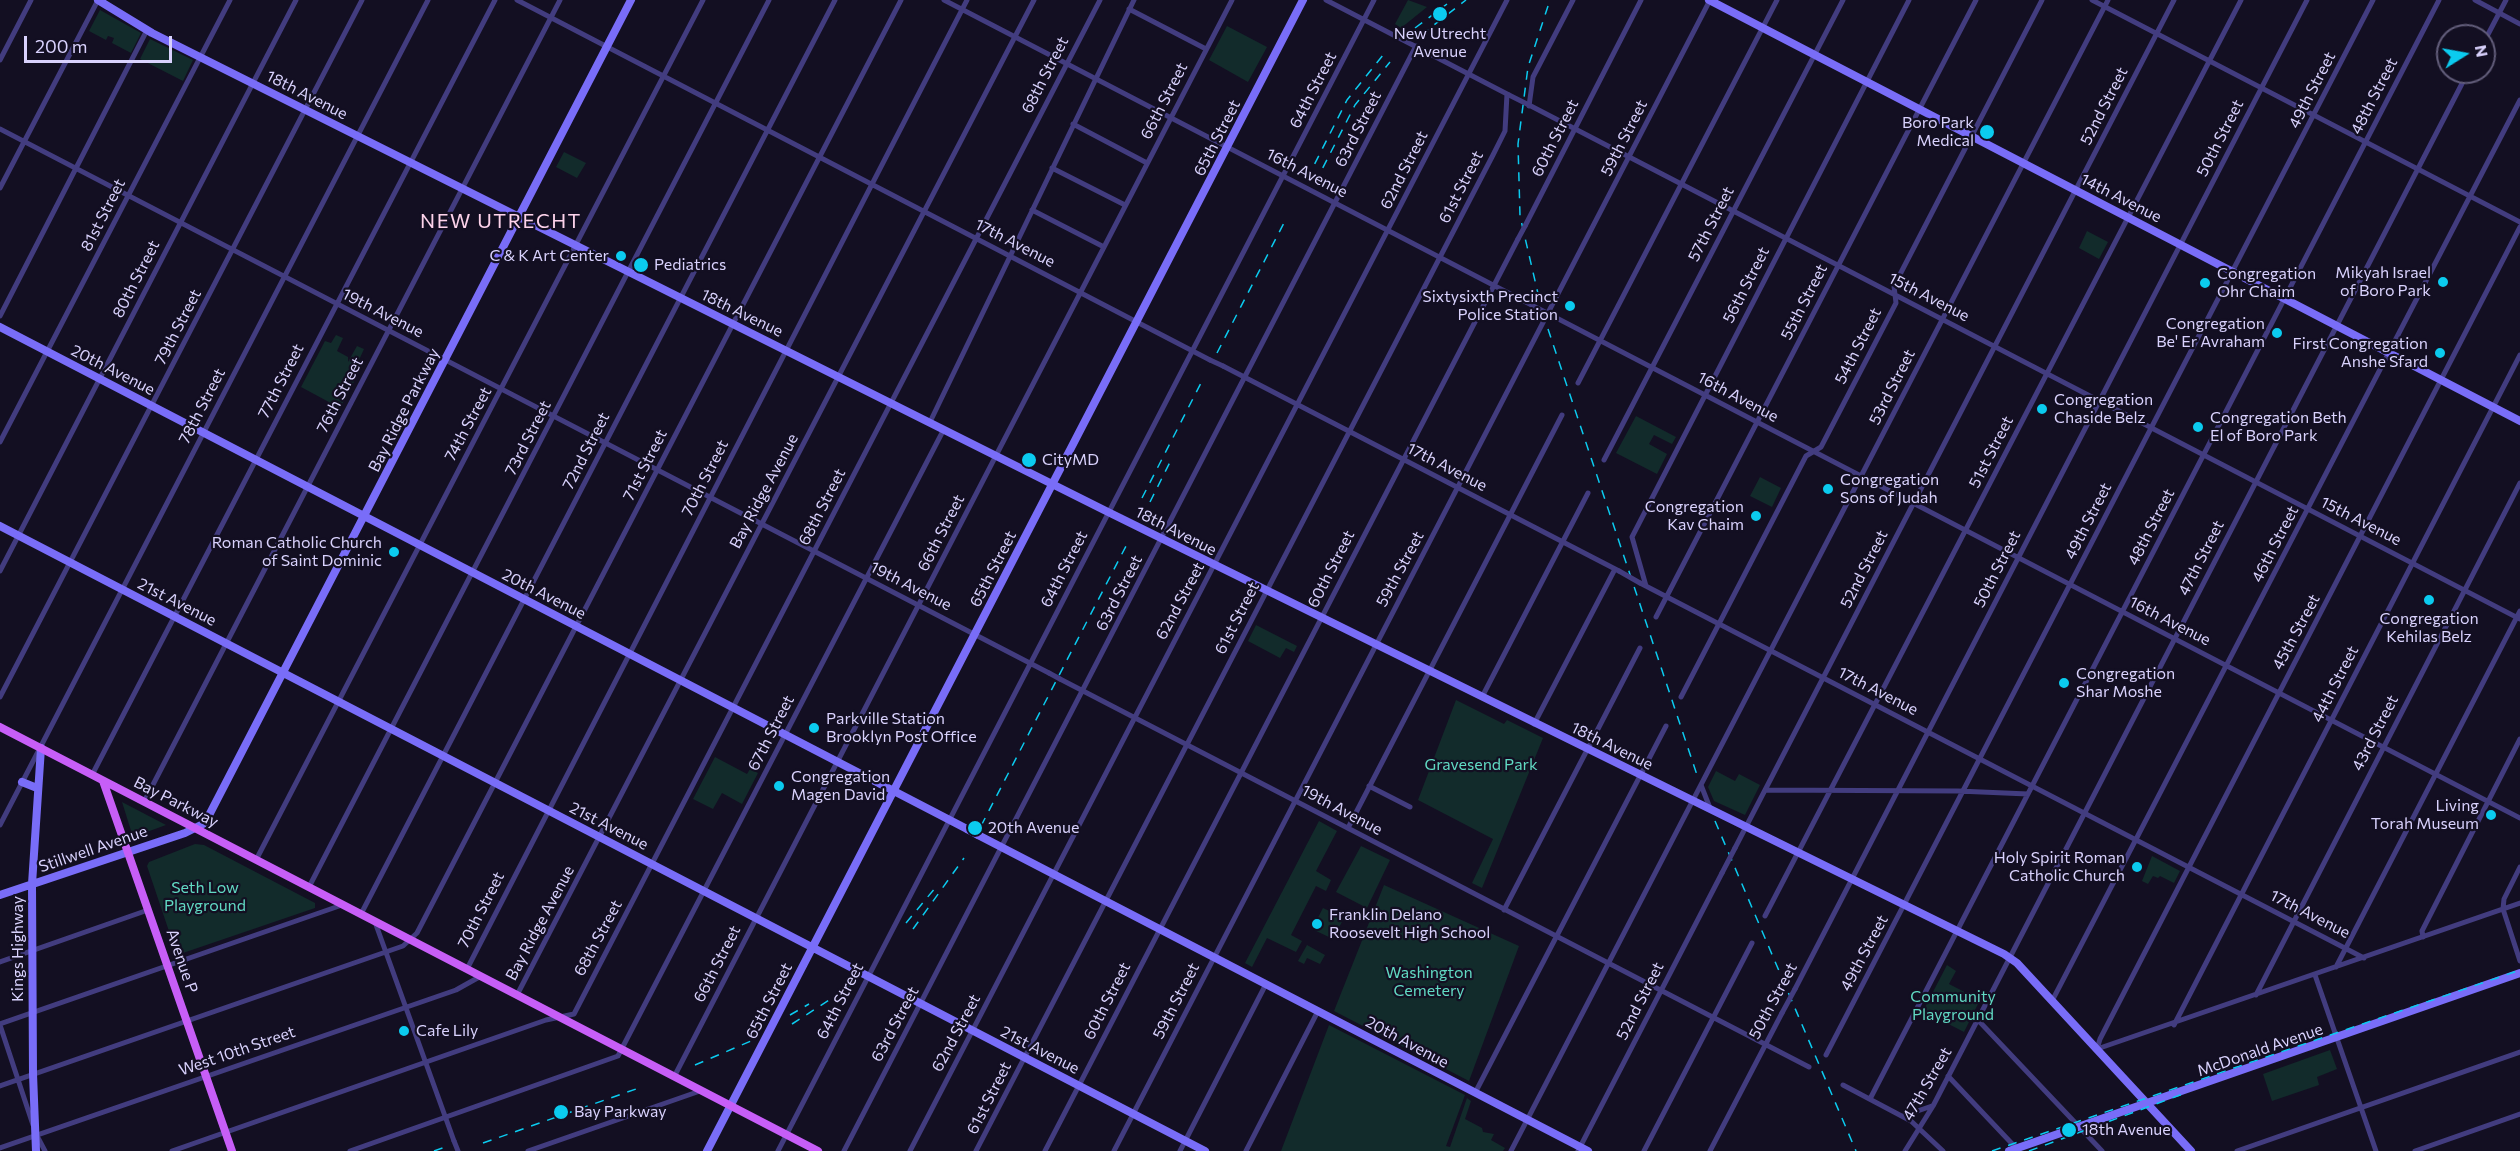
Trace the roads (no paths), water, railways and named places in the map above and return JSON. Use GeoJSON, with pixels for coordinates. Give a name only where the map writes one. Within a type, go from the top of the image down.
{"type":"FeatureCollection","features":[{"type":"Feature","properties":{"kind":"main road","name":"Bay Parkway"},"geometry":{"type":"LineString","coordinates":[[0,727],[818,1151]]}},
{"type":"Feature","properties":{"kind":"main road","name":"Avenue P"},"geometry":{"type":"LineString","coordinates":[[103,781],[232,1151]]}},
{"type":"Feature","properties":{"kind":"street"},"geometry":{"type":"LineString","coordinates":[[0,60],[31,0]]}},
{"type":"Feature","properties":{"kind":"street"},"geometry":{"type":"LineString","coordinates":[[0,188],[98,0]]}},
{"type":"Feature","properties":{"kind":"street","name":"18th Avenue"},"geometry":{"type":"LineString","coordinates":[[98,0],[147,30],[575,245],[1266,591],[2009,958],[2191,1151]]}},
{"type":"Feature","properties":{"kind":"street","name":"81st Street"},"geometry":{"type":"LineString","coordinates":[[0,442],[230,0]]}},
{"type":"Feature","properties":{"kind":"street","name":"80th Street"},"geometry":{"type":"LineString","coordinates":[[0,571],[296,0]]}},
{"type":"Feature","properties":{"kind":"street","name":"79th Street"},"geometry":{"type":"LineString","coordinates":[[0,697],[362,0]]}},
{"type":"Feature","properties":{"kind":"street","name":"78th Street"},"geometry":{"type":"LineString","coordinates":[[0,825],[428,0]]}},
{"type":"Feature","properties":{"kind":"street","name":"77th Street"},"geometry":{"type":"LineString","coordinates":[[92,775],[495,0]]}},
{"type":"Feature","properties":{"kind":"street","name":"17th Avenue"},"geometry":{"type":"LineString","coordinates":[[517,0],[2364,958]]}},
{"type":"Feature","properties":{"kind":"street","name":"76th Street"},"geometry":{"type":"LineString","coordinates":[[144,802],[560,0]]}},
{"type":"Feature","properties":{"kind":"street","name":"Bay Ridge Parkway"},"geometry":{"type":"LineString","coordinates":[[195,829],[205,823],[631,0]]}},
{"type":"Feature","properties":{"kind":"street","name":"74th Street"},"geometry":{"type":"LineString","coordinates":[[256,861],[703,0]]}},
{"type":"Feature","properties":{"kind":"street","name":"73rd Street"},"geometry":{"type":"LineString","coordinates":[[309,887],[769,0]]}},
{"type":"Feature","properties":{"kind":"street","name":"72nd Street"},"geometry":{"type":"LineString","coordinates":[[361,915],[835,0]]}},
{"type":"Feature","properties":{"kind":"street","name":"71st Street"},"geometry":{"type":"LineString","coordinates":[[410,940],[417,933],[496,783],[901,0]]}},
{"type":"Feature","properties":{"kind":"street","name":"16th Avenue"},"geometry":{"type":"LineString","coordinates":[[944,0],[2520,818]]}},
{"type":"Feature","properties":{"kind":"street","name":"70th Street"},"geometry":{"type":"LineString","coordinates":[[467,969],[967,0]]}},
{"type":"Feature","properties":{"kind":"street","name":"Bay Ridge Avenue"},"geometry":{"type":"LineString","coordinates":[[518,995],[1034,0]]}},
{"type":"Feature","properties":{"kind":"street","name":"68th Street"},"geometry":{"type":"LineString","coordinates":[[560,1017],[574,1014],[1100,0]]}},
{"type":"Feature","properties":{"kind":"street"},"geometry":{"type":"LineString","coordinates":[[930,422],[1134,0]]}},
{"type":"Feature","properties":{"kind":"street","name":"66th Street"},"geometry":{"type":"LineString","coordinates":[[674,1078],[1232,0]]}},
{"type":"Feature","properties":{"kind":"street","name":"65th Street"},"geometry":{"type":"LineString","coordinates":[[706,1151],[1303,0]]}},
{"type":"Feature","properties":{"kind":"street","name":"15th Avenue"},"geometry":{"type":"LineString","coordinates":[[1326,0],[2518,618]]}},
{"type":"Feature","properties":{"kind":"street","name":"64th Street"},"geometry":{"type":"LineString","coordinates":[[778,1151],[1374,0]]}},
{"type":"Feature","properties":{"kind":"street","name":"62nd Street"},"geometry":{"type":"LineString","coordinates":[[910,1151],[1507,0]]}},
{"type":"Feature","properties":{"kind":"street"},"geometry":{"type":"LineString","coordinates":[[1529,105],[1533,77],[1573,0]]}},
{"type":"Feature","properties":{"kind":"street","name":"60th Street"},"geometry":{"type":"LineString","coordinates":[[1045,1151],[1641,0]]}},
{"type":"Feature","properties":{"kind":"street","name":"14th Avenue"},"geometry":{"type":"LineString","coordinates":[[1710,0],[2520,421]]}},
{"type":"Feature","properties":{"kind":"street","name":"59th Street"},"geometry":{"type":"LineString","coordinates":[[1114,1151],[1710,0]]}},
{"type":"Feature","properties":{"kind":"street"},"geometry":{"type":"LineString","coordinates":[[1578,383],[1777,0]]}},
{"type":"Feature","properties":{"kind":"street","name":"57th Street"},"geometry":{"type":"LineString","coordinates":[[1604,460],[1843,0]]}},
{"type":"Feature","properties":{"kind":"street","name":"56th Street"},"geometry":{"type":"LineString","coordinates":[[1643,584],[1632,537],[1909,0]]}},
{"type":"Feature","properties":{"kind":"street","name":"55th Street"},"geometry":{"type":"LineString","coordinates":[[1656,617],[1976,0]]}},
{"type":"Feature","properties":{"kind":"street","name":"54th Street"},"geometry":{"type":"LineString","coordinates":[[1681,697],[1806,456],[1821,447],[1896,303],[1894,286],[2042,0]]}},
{"type":"Feature","properties":{"kind":"street"},"geometry":{"type":"LineString","coordinates":[[2092,0],[2520,222]]}},
{"type":"Feature","properties":{"kind":"street","name":"53rd Street"},"geometry":{"type":"LineString","coordinates":[[1511,1151],[2108,0]]}},
{"type":"Feature","properties":{"kind":"street","name":"52nd Street"},"geometry":{"type":"LineString","coordinates":[[1582,1150],[1745,827],[2174,0]]}},
{"type":"Feature","properties":{"kind":"street","name":"51st Street"},"geometry":{"type":"LineString","coordinates":[[1765,916],[1877,705],[2241,0]]}},
{"type":"Feature","properties":{"kind":"street","name":"50th Street"},"geometry":{"type":"LineString","coordinates":[[1710,1151],[2307,0]]}},
{"type":"Feature","properties":{"kind":"street","name":"49th Street"},"geometry":{"type":"LineString","coordinates":[[1826,1055],[2373,0]]}},
{"type":"Feature","properties":{"kind":"street","name":"48th Street"},"geometry":{"type":"LineString","coordinates":[[1870,1099],[2439,0]]}},
{"type":"Feature","properties":{"kind":"street"},"geometry":{"type":"LineString","coordinates":[[2475,0],[2520,24]]}},
{"type":"Feature","properties":{"kind":"street"},"geometry":{"type":"LineString","coordinates":[[2493,24],[2506,0]]}},
{"type":"Feature","properties":{"kind":"street"},"geometry":{"type":"LineString","coordinates":[[1129,9],[1206,49]]}},
{"type":"Feature","properties":{"kind":"street"},"geometry":{"type":"LineString","coordinates":[[0,316],[147,30]]}},
{"type":"Feature","properties":{"kind":"street","name":"63rd Street"},"geometry":{"type":"LineString","coordinates":[[844,1151],[1416,46]]}},
{"type":"Feature","properties":{"kind":"street","name":"47th Street"},"geometry":{"type":"LineString","coordinates":[[1905,1151],[1933,1106],[2462,84]]}},
{"type":"Feature","properties":{"kind":"street","name":"61st Street"},"geometry":{"type":"LineString","coordinates":[[976,1151],[1505,131],[1508,95]]}},
{"type":"Feature","properties":{"kind":"street","name":"46th Street"},"geometry":{"type":"LineString","coordinates":[[2052,1001],[2520,100]]}},
{"type":"Feature","properties":{"kind":"street"},"geometry":{"type":"LineString","coordinates":[[1073,124],[1147,163]]}},
{"type":"Feature","properties":{"kind":"street","name":"19th Avenue"},"geometry":{"type":"LineString","coordinates":[[0,129],[1809,1067]]}},
{"type":"Feature","properties":{"kind":"street"},"geometry":{"type":"LineString","coordinates":[[1052,168],[1125,205]]}},
{"type":"Feature","properties":{"kind":"street"},"geometry":{"type":"LineString","coordinates":[[1032,210],[1104,247]]}},
{"type":"Feature","properties":{"kind":"street","name":"45th Street"},"geometry":{"type":"LineString","coordinates":[[2097,1049],[2100,1039],[2520,227]]}},
{"type":"Feature","properties":{"kind":"street","name":"20th Avenue"},"geometry":{"type":"LineString","coordinates":[[0,327],[1582,1150]]}},
{"type":"Feature","properties":{"kind":"street","name":"44th Street"},"geometry":{"type":"LineString","coordinates":[[2174,1025],[2520,356]]}},
{"type":"Feature","properties":{"kind":"street"},"geometry":{"type":"LineString","coordinates":[[1347,828],[1562,415]]}},
{"type":"Feature","properties":{"kind":"street","name":"67th Street"},"geometry":{"type":"LineString","coordinates":[[622,1049],[944,429]]}},
{"type":"Feature","properties":{"kind":"street","name":"43rd Street"},"geometry":{"type":"LineString","coordinates":[[2256,995],[2520,483]]}},
{"type":"Feature","properties":{"kind":"street"},"geometry":{"type":"LineString","coordinates":[[1482,698],[1587,493]]}},
{"type":"Feature","properties":{"kind":"street","name":"21st Avenue"},"geometry":{"type":"LineString","coordinates":[[0,525],[1205,1151]]}},
{"type":"Feature","properties":{"kind":"street"},"geometry":{"type":"LineString","coordinates":[[1534,724],[1616,570]]}},
{"type":"Feature","properties":{"kind":"street"},"geometry":{"type":"LineString","coordinates":[[2336,967],[2520,611]]}},
{"type":"Feature","properties":{"kind":"street"},"geometry":{"type":"LineString","coordinates":[[1504,909],[1640,648]]}},
{"type":"Feature","properties":{"kind":"street"},"geometry":{"type":"LineString","coordinates":[[1475,1093],[1666,726]]}},
{"type":"Feature","properties":{"kind":"street"},"geometry":{"type":"LineString","coordinates":[[2423,937],[2422,931],[2520,739]]}},
{"type":"Feature","properties":{"kind":"street","name":"Kings Highway"},"geometry":{"type":"LineString","coordinates":[[36,1151],[32,1012],[32,884],[40,748]]}},
{"type":"Feature","properties":{"kind":"street"},"geometry":{"type":"LineString","coordinates":[[22,782],[37,788]]}},
{"type":"Feature","properties":{"kind":"street"},"geometry":{"type":"LineString","coordinates":[[1701,785],[1710,810]]}},
{"type":"Feature","properties":{"kind":"street"},"geometry":{"type":"LineString","coordinates":[[1370,786],[1410,807]]}},
{"type":"Feature","properties":{"kind":"street"},"geometry":{"type":"LineString","coordinates":[[1765,790],[1963,791],[2028,794]]}},
{"type":"Feature","properties":{"kind":"street","name":"Stillwell Avenue"},"geometry":{"type":"LineString","coordinates":[[0,895],[127,850],[195,829]]}},
{"type":"Feature","properties":{"kind":"street"},"geometry":{"type":"LineString","coordinates":[[2520,867],[2504,899],[2503,909],[2520,961]]}},
{"type":"Feature","properties":{"kind":"street"},"geometry":{"type":"LineString","coordinates":[[2097,1049],[2174,1025],[2520,903]]}},
{"type":"Feature","properties":{"kind":"street"},"geometry":{"type":"LineString","coordinates":[[45,1151],[17,1080],[0,1025],[342,905]]}},
{"type":"Feature","properties":{"kind":"street"},"geometry":{"type":"LineString","coordinates":[[0,962],[148,910]]}},
{"type":"Feature","properties":{"kind":"street"},"geometry":{"type":"LineString","coordinates":[[375,922],[458,1151]]}},
{"type":"Feature","properties":{"kind":"street"},"geometry":{"type":"LineString","coordinates":[[0,1086],[403,946],[410,940]]}},
{"type":"Feature","properties":{"kind":"street"},"geometry":{"type":"LineString","coordinates":[[1644,1151],[1752,943]]}},
{"type":"Feature","properties":{"kind":"street","name":"McDonald Avenue"},"geometry":{"type":"LineString","coordinates":[[2015,1150],[2520,973]]}},
{"type":"Feature","properties":{"kind":"street"},"geometry":{"type":"LineString","coordinates":[[2314,975],[2376,1151]]}},
{"type":"Feature","properties":{"kind":"street","name":"West 10th Street"},"geometry":{"type":"LineString","coordinates":[[0,1148],[456,990],[482,976]]}},
{"type":"Feature","properties":{"kind":"street"},"geometry":{"type":"LineString","coordinates":[[1180,1151],[1266,984]]}},
{"type":"Feature","properties":{"kind":"street"},"geometry":{"type":"LineString","coordinates":[[1246,1151],[1318,1011]]}},
{"type":"Feature","properties":{"kind":"street"},"geometry":{"type":"LineString","coordinates":[[172,1151],[560,1017]]}},
{"type":"Feature","properties":{"kind":"street"},"geometry":{"type":"LineString","coordinates":[[1977,1019],[2102,1151]]}},
{"type":"Feature","properties":{"kind":"street"},"geometry":{"type":"LineString","coordinates":[[350,1151],[614,1058],[622,1049]]}},
{"type":"Feature","properties":{"kind":"street"},"geometry":{"type":"LineString","coordinates":[[2237,1151],[2520,1052]]}},
{"type":"Feature","properties":{"kind":"street"},"geometry":{"type":"LineString","coordinates":[[1948,1076],[2015,1150]]}},
{"type":"Feature","properties":{"kind":"street"},"geometry":{"type":"LineString","coordinates":[[1843,1085],[1903,1116],[1919,1127],[1942,1151]]}},
{"type":"Feature","properties":{"kind":"street"},"geometry":{"type":"LineString","coordinates":[[528,1151],[700,1091]]}},
{"type":"Feature","properties":{"kind":"street"},"geometry":{"type":"LineString","coordinates":[[1903,1116],[1933,1106]]}},
{"type":"Feature","properties":{"kind":"street"},"geometry":{"type":"LineString","coordinates":[[2415,1151],[2520,1114]]}},
{"type":"Feature","properties":{"kind":"railway"},"geometry":{"type":"LineString","coordinates":[[1421,35],[1466,0]]}},
{"type":"Feature","properties":{"kind":"railway"},"geometry":{"type":"LineString","coordinates":[[1539,298],[1520,216],[1518,144],[1528,67],[1550,0]]}},
{"type":"Feature","properties":{"kind":"railway"},"geometry":{"type":"LineString","coordinates":[[1415,28],[1447,4]]}},
{"type":"Feature","properties":{"kind":"railway"},"geometry":{"type":"LineString","coordinates":[[1307,179],[1347,100],[1383,55]]}},
{"type":"Feature","properties":{"kind":"railway"},"geometry":{"type":"LineString","coordinates":[[1315,183],[1355,105],[1390,62]]}},
{"type":"Feature","properties":{"kind":"railway"},"geometry":{"type":"LineString","coordinates":[[1217,353],[1287,217]]}},
{"type":"Feature","properties":{"kind":"railway"},"geometry":{"type":"LineString","coordinates":[[1548,329],[1698,778]]}},
{"type":"Feature","properties":{"kind":"railway"},"geometry":{"type":"LineString","coordinates":[[1142,498],[1202,381]]}},
{"type":"Feature","properties":{"kind":"railway"},"geometry":{"type":"LineString","coordinates":[[1150,502],[1170,462]]}},
{"type":"Feature","properties":{"kind":"railway"},"geometry":{"type":"LineString","coordinates":[[981,826],[1126,546]]}},
{"type":"Feature","properties":{"kind":"railway"},"geometry":{"type":"LineString","coordinates":[[1715,821],[1856,1151]]}},
{"type":"Feature","properties":{"kind":"railway"},"geometry":{"type":"LineString","coordinates":[[913,929],[964,858]]}},
{"type":"Feature","properties":{"kind":"railway"},"geometry":{"type":"LineString","coordinates":[[906,923],[936,887]]}},
{"type":"Feature","properties":{"kind":"railway"},"geometry":{"type":"LineString","coordinates":[[1992,1151],[2520,970]]}},
{"type":"Feature","properties":{"kind":"railway"},"geometry":{"type":"LineString","coordinates":[[792,1024],[854,984]]}},
{"type":"Feature","properties":{"kind":"railway"},"geometry":{"type":"LineString","coordinates":[[790,1015],[809,1004]]}},
{"type":"Feature","properties":{"kind":"railway"},"geometry":{"type":"LineString","coordinates":[[695,1065],[751,1041]]}},
{"type":"Feature","properties":{"kind":"railway"},"geometry":{"type":"LineString","coordinates":[[483,1143],[636,1089]]}},
{"type":"Feature","properties":{"kind":"railway"},"geometry":{"type":"LineString","coordinates":[[2029,1151],[2183,1094]]}},
{"type":"Feature","properties":{"kind":"railway"},"geometry":{"type":"LineString","coordinates":[[434,1151],[448,1146]]}},
{"type":"Feature","properties":{"kind":"place","name":"New Utrecht Avenue"},"geometry":{"type":"Point","coordinates":[1440,14]}},
{"type":"Feature","properties":{"kind":"place","name":"Boro Park Medical"},"geometry":{"type":"Point","coordinates":[1987,132]}},
{"type":"Feature","properties":{"kind":"place","name":"C & K Art Center"},"geometry":{"type":"Point","coordinates":[621,256]}},
{"type":"Feature","properties":{"kind":"place","name":"Pediatrics"},"geometry":{"type":"Point","coordinates":[641,265]}},
{"type":"Feature","properties":{"kind":"place","name":"Mikyah Israel of Boro Park"},"geometry":{"type":"Point","coordinates":[2443,282]}},
{"type":"Feature","properties":{"kind":"place","name":"Congregation Ohr Chaim"},"geometry":{"type":"Point","coordinates":[2205,283]}},
{"type":"Feature","properties":{"kind":"place","name":"Sixtysixth Precinct Police Station"},"geometry":{"type":"Point","coordinates":[1570,306]}},
{"type":"Feature","properties":{"kind":"place","name":"Congregation Be' Er Avraham"},"geometry":{"type":"Point","coordinates":[2277,333]}},
{"type":"Feature","properties":{"kind":"place","name":"First Congregation Anshe Sfard"},"geometry":{"type":"Point","coordinates":[2440,353]}},
{"type":"Feature","properties":{"kind":"place","name":"Congregation Chaside Belz"},"geometry":{"type":"Point","coordinates":[2042,409]}},
{"type":"Feature","properties":{"kind":"place","name":"Congregation Beth El of Boro Park"},"geometry":{"type":"Point","coordinates":[2198,427]}},
{"type":"Feature","properties":{"kind":"place","name":"CityMD"},"geometry":{"type":"Point","coordinates":[1029,460]}},
{"type":"Feature","properties":{"kind":"place","name":"Congregation Sons of Judah"},"geometry":{"type":"Point","coordinates":[1828,489]}},
{"type":"Feature","properties":{"kind":"place","name":"Congregation Kav Chaim"},"geometry":{"type":"Point","coordinates":[1756,516]}},
{"type":"Feature","properties":{"kind":"place","name":"Roman Catholic Church of Saint Dominic"},"geometry":{"type":"Point","coordinates":[394,552]}},
{"type":"Feature","properties":{"kind":"place","name":"Congregation Kehilas Belz"},"geometry":{"type":"Point","coordinates":[2429,600]}},
{"type":"Feature","properties":{"kind":"place","name":"Congregation Shar Moshe"},"geometry":{"type":"Point","coordinates":[2064,683]}},
{"type":"Feature","properties":{"kind":"place","name":"Parkville Station Brooklyn Post Office"},"geometry":{"type":"Point","coordinates":[814,728]}},
{"type":"Feature","properties":{"kind":"place","name":"Congregation Magen David"},"geometry":{"type":"Point","coordinates":[779,786]}},
{"type":"Feature","properties":{"kind":"place","name":"Living Torah Museum"},"geometry":{"type":"Point","coordinates":[2491,815]}},
{"type":"Feature","properties":{"kind":"place","name":"20th Avenue"},"geometry":{"type":"Point","coordinates":[975,828]}},
{"type":"Feature","properties":{"kind":"place","name":"Holy Spirit Roman Catholic Church"},"geometry":{"type":"Point","coordinates":[2137,867]}},
{"type":"Feature","properties":{"kind":"place","name":"Franklin Delano Roosevelt High School"},"geometry":{"type":"Point","coordinates":[1317,924]}},
{"type":"Feature","properties":{"kind":"place","name":"Cafe Lily"},"geometry":{"type":"Point","coordinates":[404,1031]}},
{"type":"Feature","properties":{"kind":"place","name":"Bay Parkway"},"geometry":{"type":"Point","coordinates":[561,1112]}},
{"type":"Feature","properties":{"kind":"place","name":"18th Avenue"},"geometry":{"type":"Point","coordinates":[2069,1130]}},
{"type":"Feature","properties":{"kind":"district","name":"NEW UTRECHT"},"geometry":{"type":"Point","coordinates":[501,221]}},
{"type":"Feature","properties":{"kind":"park label","name":"Gravesend Park"},"geometry":{"type":"Point","coordinates":[1481,765]}},
{"type":"Feature","properties":{"kind":"park label","name":"Seth Low Playground"},"geometry":{"type":"Point","coordinates":[205,897]}},
{"type":"Feature","properties":{"kind":"park label","name":"Washington Cemetery"},"geometry":{"type":"Point","coordinates":[1429,982]}},
{"type":"Feature","properties":{"kind":"park label","name":"Community Playground"},"geometry":{"type":"Point","coordinates":[1953,1006]}}]}
